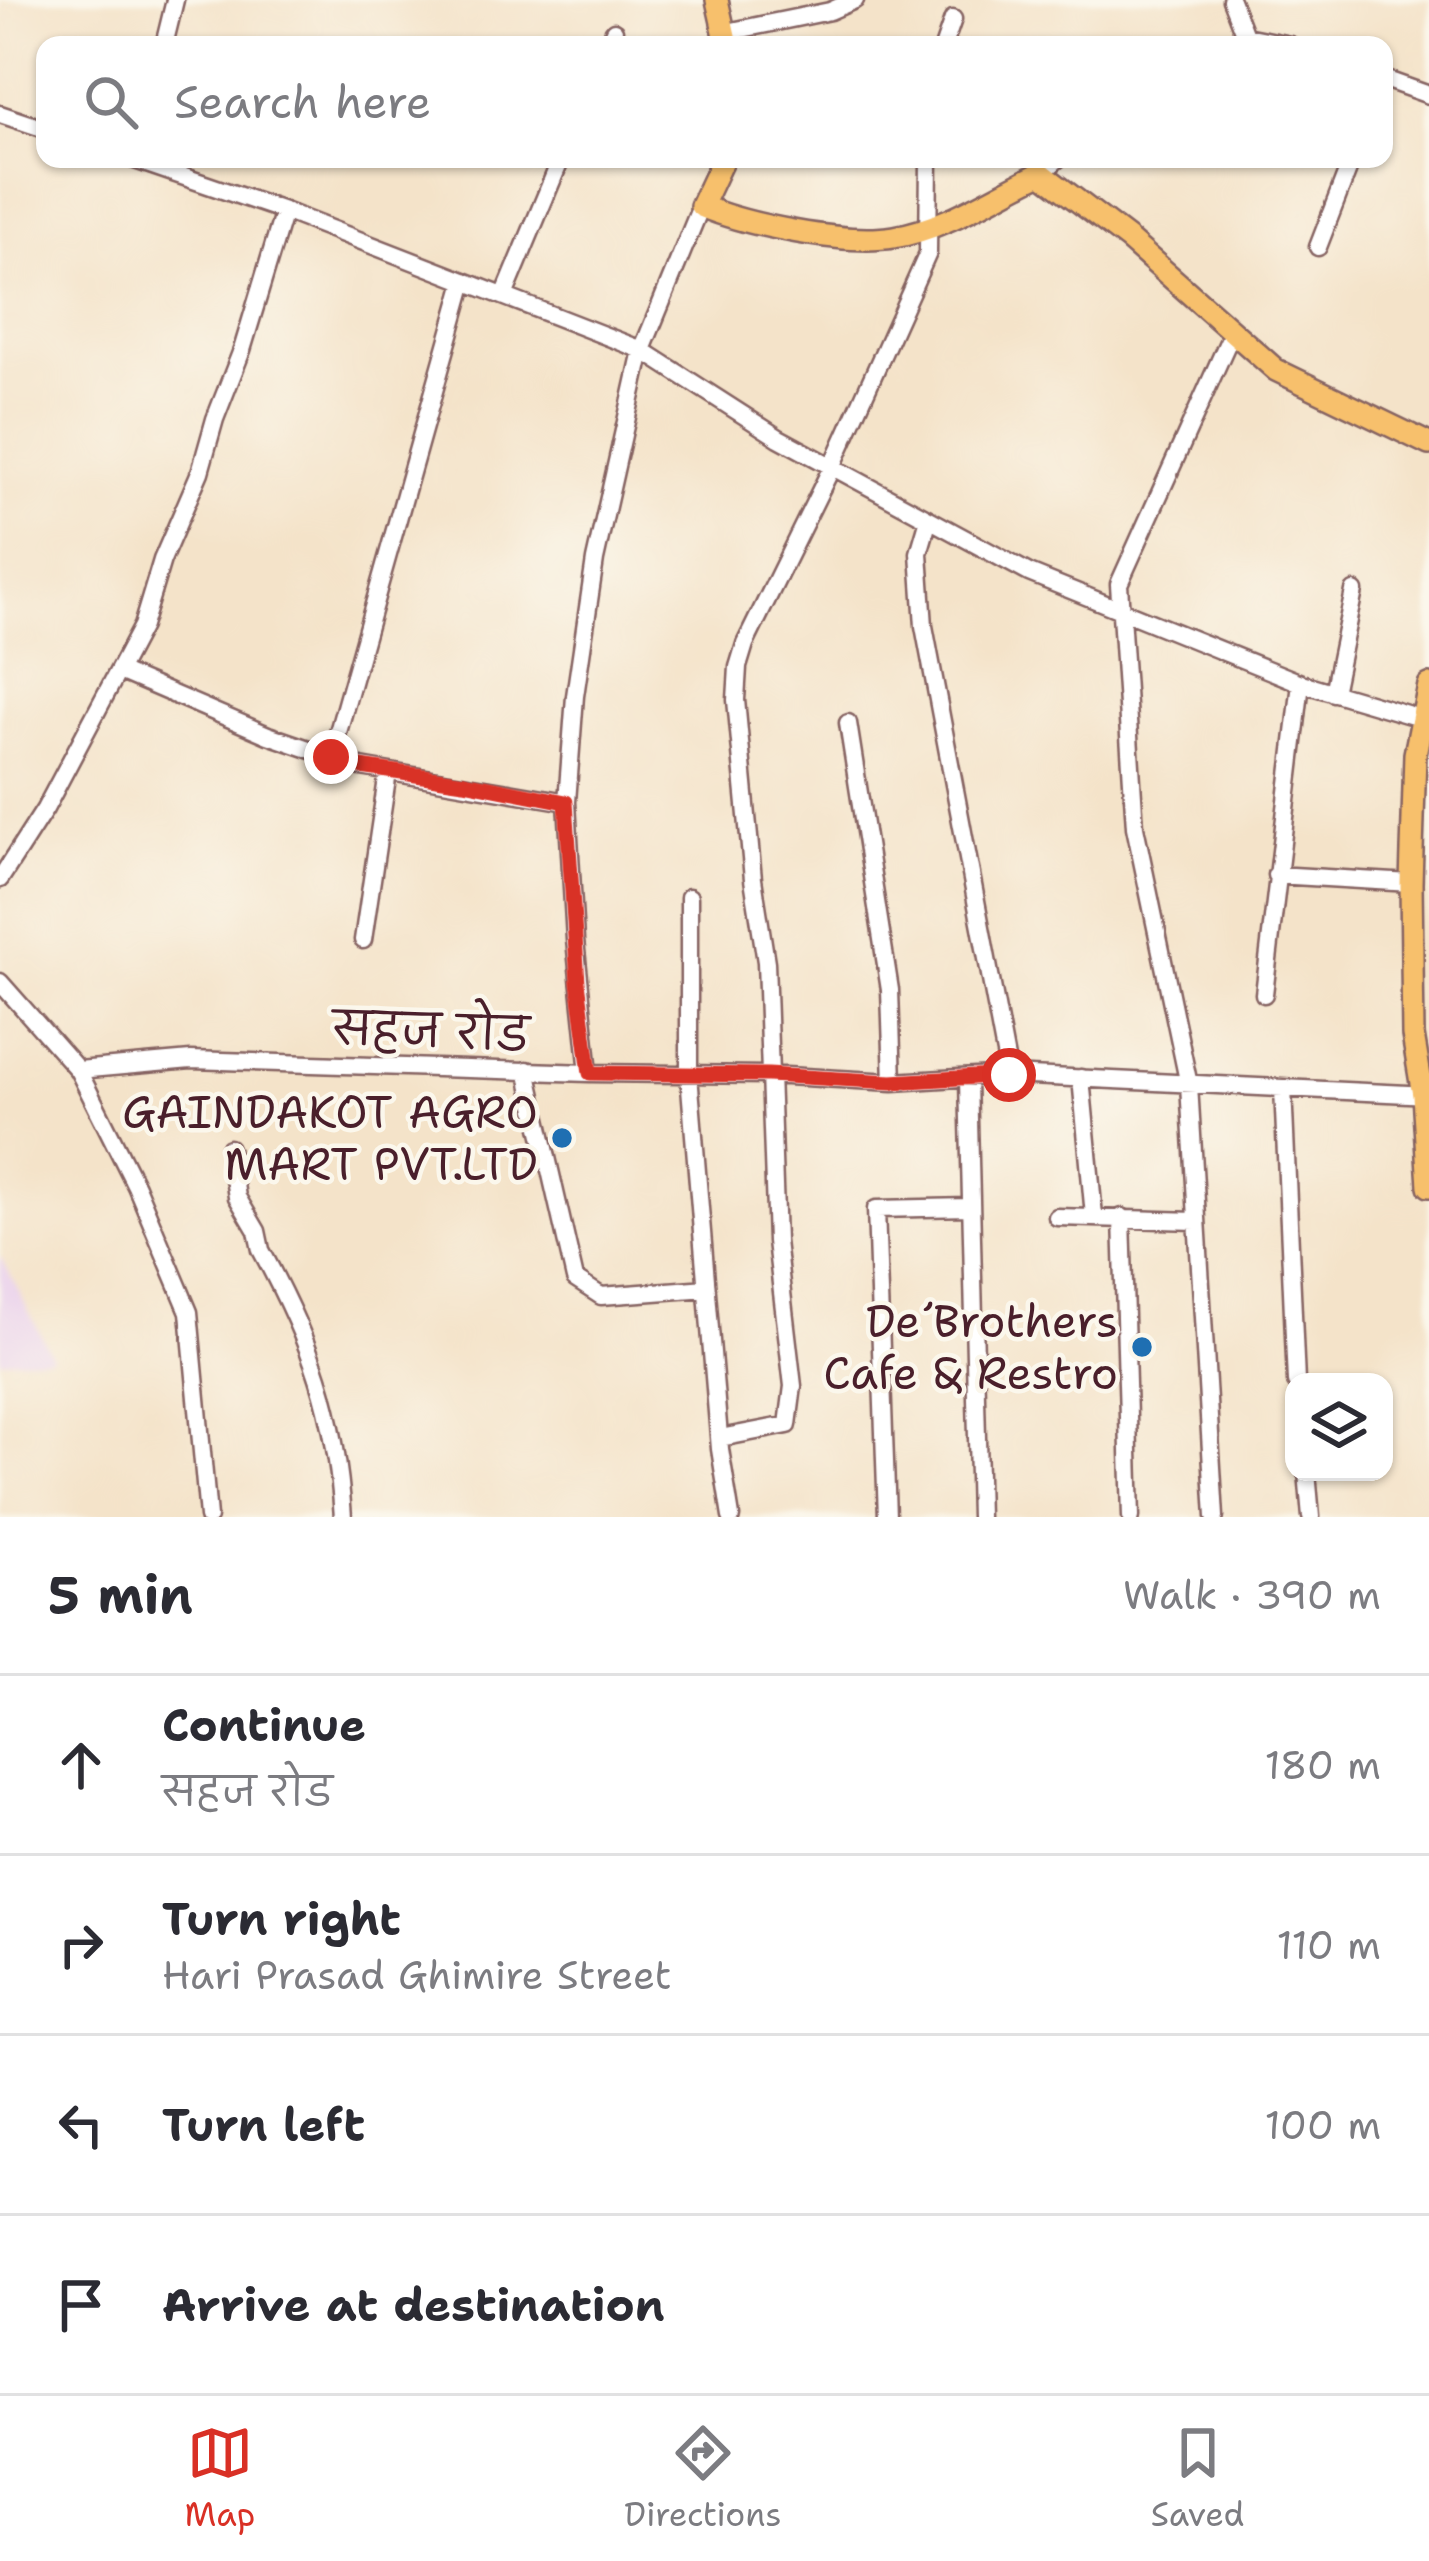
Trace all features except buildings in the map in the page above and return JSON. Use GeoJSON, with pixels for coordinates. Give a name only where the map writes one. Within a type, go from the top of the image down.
{"type":"FeatureCollection","features":[{"type":"Feature","properties":{"kind":"main road"},"geometry":{"type":"LineString","coordinates":[[717,0],[726,36]]}},
{"type":"Feature","properties":{"kind":"main road"},"geometry":{"type":"LineString","coordinates":[[719,168],[701,206],[735,220],[864,239],[896,237],[931,226],[1045,168]]}},
{"type":"Feature","properties":{"kind":"main road"},"geometry":{"type":"LineString","coordinates":[[1051,168],[1276,370],[1429,444]]}},
{"type":"Feature","properties":{"kind":"main road"},"geometry":{"type":"LineString","coordinates":[[1429,685],[1420,718],[1411,808],[1413,1035],[1426,1095],[1429,1186]]}},
{"type":"Feature","properties":{"kind":"street"},"geometry":{"type":"LineString","coordinates":[[166,36],[175,0]]}},
{"type":"Feature","properties":{"kind":"street"},"geometry":{"type":"LineString","coordinates":[[738,36],[855,0]]}},
{"type":"Feature","properties":{"kind":"street"},"geometry":{"type":"LineString","coordinates":[[1231,0],[1245,36]]}},
{"type":"Feature","properties":{"kind":"street"},"geometry":{"type":"LineString","coordinates":[[947,36],[953,19]]}},
{"type":"Feature","properties":{"kind":"street"},"geometry":{"type":"LineString","coordinates":[[1393,84],[1429,95]]}},
{"type":"Feature","properties":{"kind":"street"},"geometry":{"type":"LineString","coordinates":[[0,114],[36,126]]}},
{"type":"Feature","properties":{"kind":"street"},"geometry":{"type":"LineString","coordinates":[[159,168],[284,211],[642,350],[779,438],[1029,573],[1301,682],[1420,718]]}},
{"type":"Feature","properties":{"kind":"street"},"geometry":{"type":"LineString","coordinates":[[504,296],[557,168]]}},
{"type":"Feature","properties":{"kind":"street"},"geometry":{"type":"LineString","coordinates":[[719,1438],[788,1425],[793,1386],[776,1241],[766,962],[752,879],[736,700],[738,668],[928,253],[928,168]]}},
{"type":"Feature","properties":{"kind":"street"},"geometry":{"type":"LineString","coordinates":[[1318,247],[1349,168]]}},
{"type":"Feature","properties":{"kind":"street"},"geometry":{"type":"LineString","coordinates":[[590,1073],[578,982],[566,802],[571,728],[595,560],[642,350],[701,206]]}},
{"type":"Feature","properties":{"kind":"street"},"geometry":{"type":"LineString","coordinates":[[0,879],[45,809],[142,626],[162,560],[200,472],[284,211]]}},
{"type":"Feature","properties":{"kind":"street"},"geometry":{"type":"LineString","coordinates":[[331,757],[465,281]]}},
{"type":"Feature","properties":{"kind":"street"},"geometry":{"type":"LineString","coordinates":[[1215,1517],[1189,1085],[1135,827],[1119,584],[1232,333]]}},
{"type":"Feature","properties":{"kind":"street"},"geometry":{"type":"LineString","coordinates":[[929,519],[919,553],[924,626],[1009,1075]]}},
{"type":"Feature","properties":{"kind":"street"},"geometry":{"type":"LineString","coordinates":[[1333,693],[1354,591]]}},
{"type":"Feature","properties":{"kind":"street"},"geometry":{"type":"LineString","coordinates":[[119,671],[331,757],[388,772],[566,802]]}},
{"type":"Feature","properties":{"kind":"street"},"geometry":{"type":"LineString","coordinates":[[1264,994],[1301,682]]}},
{"type":"Feature","properties":{"kind":"street"},"geometry":{"type":"LineString","coordinates":[[848,723],[890,990],[892,1082]]}},
{"type":"Feature","properties":{"kind":"street"},"geometry":{"type":"LineString","coordinates":[[363,940],[388,772]]}},
{"type":"Feature","properties":{"kind":"street"},"geometry":{"type":"LineString","coordinates":[[1276,875],[1411,883]]}},
{"type":"Feature","properties":{"kind":"street"},"geometry":{"type":"LineString","coordinates":[[689,897],[689,1075],[719,1438],[731,1517]]}},
{"type":"Feature","properties":{"kind":"street"},"geometry":{"type":"LineString","coordinates":[[0,982],[78,1070],[136,1186],[190,1312],[208,1517]]}},
{"type":"Feature","properties":{"kind":"street","name":"सहज रोड"},"geometry":{"type":"LineString","coordinates":[[78,1070],[191,1060],[892,1082],[1009,1075],[1426,1095]]}},
{"type":"Feature","properties":{"kind":"street"},"geometry":{"type":"LineString","coordinates":[[527,1070],[575,1279],[602,1296],[707,1288]]}},
{"type":"Feature","properties":{"kind":"street"},"geometry":{"type":"LineString","coordinates":[[1082,1078],[1094,1216]]}},
{"type":"Feature","properties":{"kind":"street"},"geometry":{"type":"LineString","coordinates":[[968,1080],[980,1517]]}},
{"type":"Feature","properties":{"kind":"street"},"geometry":{"type":"LineString","coordinates":[[1283,1088],[1296,1373]]}},
{"type":"Feature","properties":{"kind":"street"},"geometry":{"type":"LineString","coordinates":[[229,1148],[237,1197],[321,1376],[333,1427],[343,1517]]}},
{"type":"Feature","properties":{"kind":"street"},"geometry":{"type":"LineString","coordinates":[[887,1517],[876,1209],[970,1207]]}},
{"type":"Feature","properties":{"kind":"street"},"geometry":{"type":"LineString","coordinates":[[1057,1217],[1196,1221]]}},
{"type":"Feature","properties":{"kind":"street"},"geometry":{"type":"LineString","coordinates":[[1122,1217],[1131,1517]]}},
{"type":"Feature","properties":{"kind":"street"},"geometry":{"type":"LineString","coordinates":[[1308,1481],[1311,1517]]}},
{"type":"Feature","properties":{"kind":"shaded area"},"geometry":{"type":"Polygon","coordinates":[[[0,1256],[8,1270],[52,1357],[0,1360],[0,1256]]]}},
{"type":"Feature","properties":{"kind":"place","name":"GAINDAKOT AGRO MART PVT.LTD"},"geometry":{"type":"Point","coordinates":[562,1138]}},
{"type":"Feature","properties":{"kind":"place","name":"De´Brothers Cafe & Restro"},"geometry":{"type":"Point","coordinates":[1142,1347]}},
{"type":"Feature","properties":{"kind":"route"},"geometry":{"type":"LineString","coordinates":[[331,757],[361,767],[566,802],[578,982],[590,1073],[892,1082],[1009,1075]]}}]}
